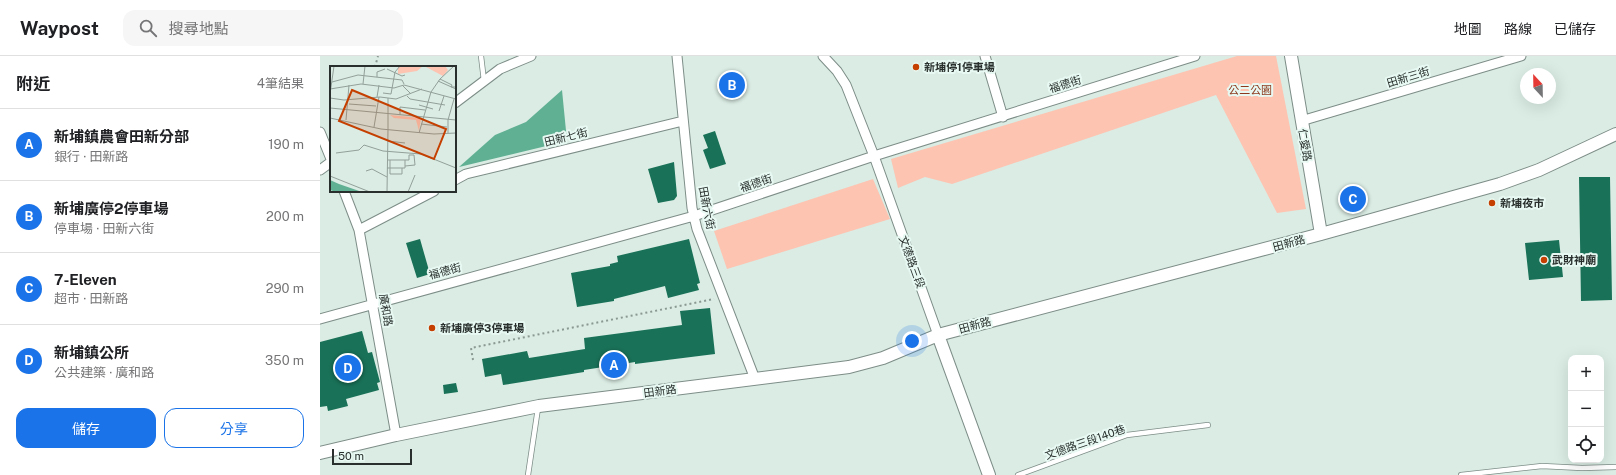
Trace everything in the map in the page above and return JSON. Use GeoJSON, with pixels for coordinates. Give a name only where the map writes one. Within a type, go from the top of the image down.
{"type":"FeatureCollection","features":[{"type":"Feature","properties":{"kind":"main road","name":"仁愛路"},"geometry":{"type":"LineString","coordinates":[[1291,56],[1321,234]]}},
{"type":"Feature","properties":{"kind":"main road","name":"田新路"},"geometry":{"type":"LineString","coordinates":[[320,453],[396,435],[539,406],[849,367],[883,358],[938,335],[1321,234],[1500,184],[1539,170],[1616,134]]}},
{"type":"Feature","properties":{"kind":"main road","name":"文德路三段"},"geometry":{"type":"LineString","coordinates":[[938,335],[989,475]]}},
{"type":"Feature","properties":{"kind":"street"},"geometry":{"type":"LineString","coordinates":[[456,102],[500,69],[531,56]]}},
{"type":"Feature","properties":{"kind":"street","name":"田新六街"},"geometry":{"type":"LineString","coordinates":[[677,56],[683,121],[694,216],[697,229],[755,379]]}},
{"type":"Feature","properties":{"kind":"street","name":"文德路三段"},"geometry":{"type":"LineString","coordinates":[[823,56],[838,71],[846,85],[874,156],[938,335]]}},
{"type":"Feature","properties":{"kind":"street"},"geometry":{"type":"LineString","coordinates":[[985,56],[1003,117]]}},
{"type":"Feature","properties":{"kind":"street","name":"福德街"},"geometry":{"type":"LineString","coordinates":[[320,319],[372,303],[694,216],[874,156],[1195,56]]}},
{"type":"Feature","properties":{"kind":"street","name":"田新三街"},"geometry":{"type":"LineString","coordinates":[[1301,122],[1521,56]]}},
{"type":"Feature","properties":{"kind":"street","name":"田新七街"},"geometry":{"type":"LineString","coordinates":[[456,179],[466,174],[683,121]]}},
{"type":"Feature","properties":{"kind":"street"},"geometry":{"type":"LineString","coordinates":[[320,132],[330,157]]}},
{"type":"Feature","properties":{"kind":"street"},"geometry":{"type":"LineString","coordinates":[[320,170],[330,161]]}},
{"type":"Feature","properties":{"kind":"street","name":"廣和路"},"geometry":{"type":"LineString","coordinates":[[344,192],[359,230],[396,435]]}},
{"type":"Feature","properties":{"kind":"street"},"geometry":{"type":"LineString","coordinates":[[359,230],[432,192]]}},
{"type":"Feature","properties":{"kind":"lane"},"geometry":{"type":"LineString","coordinates":[[481,56],[484,80]]}},
{"type":"Feature","properties":{"kind":"lane"},"geometry":{"type":"LineString","coordinates":[[528,475],[539,406]]}},
{"type":"Feature","properties":{"kind":"lane","name":"文德路三段140巷"},"geometry":{"type":"LineString","coordinates":[[1018,475],[1127,436],[1208,425]]}},
{"type":"Feature","properties":{"kind":"lane"},"geometry":{"type":"LineString","coordinates":[[1461,475],[1542,466],[1582,468],[1616,467]]}},
{"type":"Feature","properties":{"kind":"path"},"geometry":{"type":"LineString","coordinates":[[375,66],[378,56]]}},
{"type":"Feature","properties":{"kind":"path"},"geometry":{"type":"LineString","coordinates":[[473,360],[471,348],[724,297]]}},
{"type":"Feature","properties":{"kind":"green space","name":"公二公園"},"geometry":{"type":"Polygon","coordinates":[[[1237,56],[1276,56],[1306,209],[1277,213],[1216,95],[952,184],[925,177],[898,188],[891,159],[1237,56]]]}},
{"type":"Feature","properties":{"kind":"green space"},"geometry":{"type":"Polygon","coordinates":[[[873,179],[890,219],[727,269],[714,231],[873,179]]]}},
{"type":"Feature","properties":{"kind":"shaded area"},"geometry":{"type":"Polygon","coordinates":[[[562,90],[567,141],[459,167],[495,135],[526,122],[562,90]]]}},
{"type":"Feature","properties":{"kind":"building"},"geometry":{"type":"Polygon","coordinates":[[[715,131],[726,164],[710,169],[703,150],[708,148],[703,135],[715,131]]]}},
{"type":"Feature","properties":{"kind":"building"},"geometry":{"type":"Polygon","coordinates":[[[674,162],[677,196],[674,200],[658,203],[648,169],[674,162]]]}},
{"type":"Feature","properties":{"kind":"building"},"geometry":{"type":"Polygon","coordinates":[[[1579,177],[1610,177],[1612,300],[1581,301],[1579,177]]]}},
{"type":"Feature","properties":{"kind":"building"},"geometry":{"type":"Polygon","coordinates":[[[420,239],[430,274],[417,278],[406,243],[420,239]]]}},
{"type":"Feature","properties":{"kind":"building"},"geometry":{"type":"Polygon","coordinates":[[[689,239],[700,283],[697,284],[699,290],[668,298],[665,286],[614,299],[614,301],[577,307],[571,273],[610,266],[610,264],[618,262],[617,256],[689,239]]]}},
{"type":"Feature","properties":{"kind":"building","name":"武財神廟"},"geometry":{"type":"Polygon","coordinates":[[[1559,240],[1563,277],[1529,280],[1525,243],[1559,240]]]}},
{"type":"Feature","properties":{"kind":"building"},"geometry":{"type":"Polygon","coordinates":[[[710,308],[715,354],[635,364],[635,362],[503,385],[501,374],[485,377],[482,359],[527,351],[529,358],[585,349],[584,338],[682,325],[680,311],[710,308]]]}},
{"type":"Feature","properties":{"kind":"building"},"geometry":{"type":"Polygon","coordinates":[[[362,331],[368,353],[372,352],[380,382],[377,383],[379,390],[346,399],[348,406],[328,411],[327,406],[320,407],[320,342],[362,331]]]}},
{"type":"Feature","properties":{"kind":"building"},"geometry":{"type":"Polygon","coordinates":[[[456,383],[458,392],[444,394],[443,385],[456,383]]]}},
{"type":"Feature","properties":{"kind":"place","name":"新埔停1停車場"},"geometry":{"type":"Point","coordinates":[916,67]}},
{"type":"Feature","properties":{"kind":"place","name":"新埔廣停2停車場"},"geometry":{"type":"Point","coordinates":[732,85]}},
{"type":"Feature","properties":{"kind":"place","name":"7-Eleven"},"geometry":{"type":"Point","coordinates":[1353,199]}},
{"type":"Feature","properties":{"kind":"place","name":"新埔夜市"},"geometry":{"type":"Point","coordinates":[1492,203]}},
{"type":"Feature","properties":{"kind":"place","name":"武財神廟"},"geometry":{"type":"Point","coordinates":[1544,260]}},
{"type":"Feature","properties":{"kind":"place","name":"新埔廣停3停車場"},"geometry":{"type":"Point","coordinates":[432,328]}},
{"type":"Feature","properties":{"kind":"place","name":"新埔鎮農會田新分部"},"geometry":{"type":"Point","coordinates":[614,365]}},
{"type":"Feature","properties":{"kind":"place","name":"新埔鎮公所"},"geometry":{"type":"Point","coordinates":[348,368]}}]}
